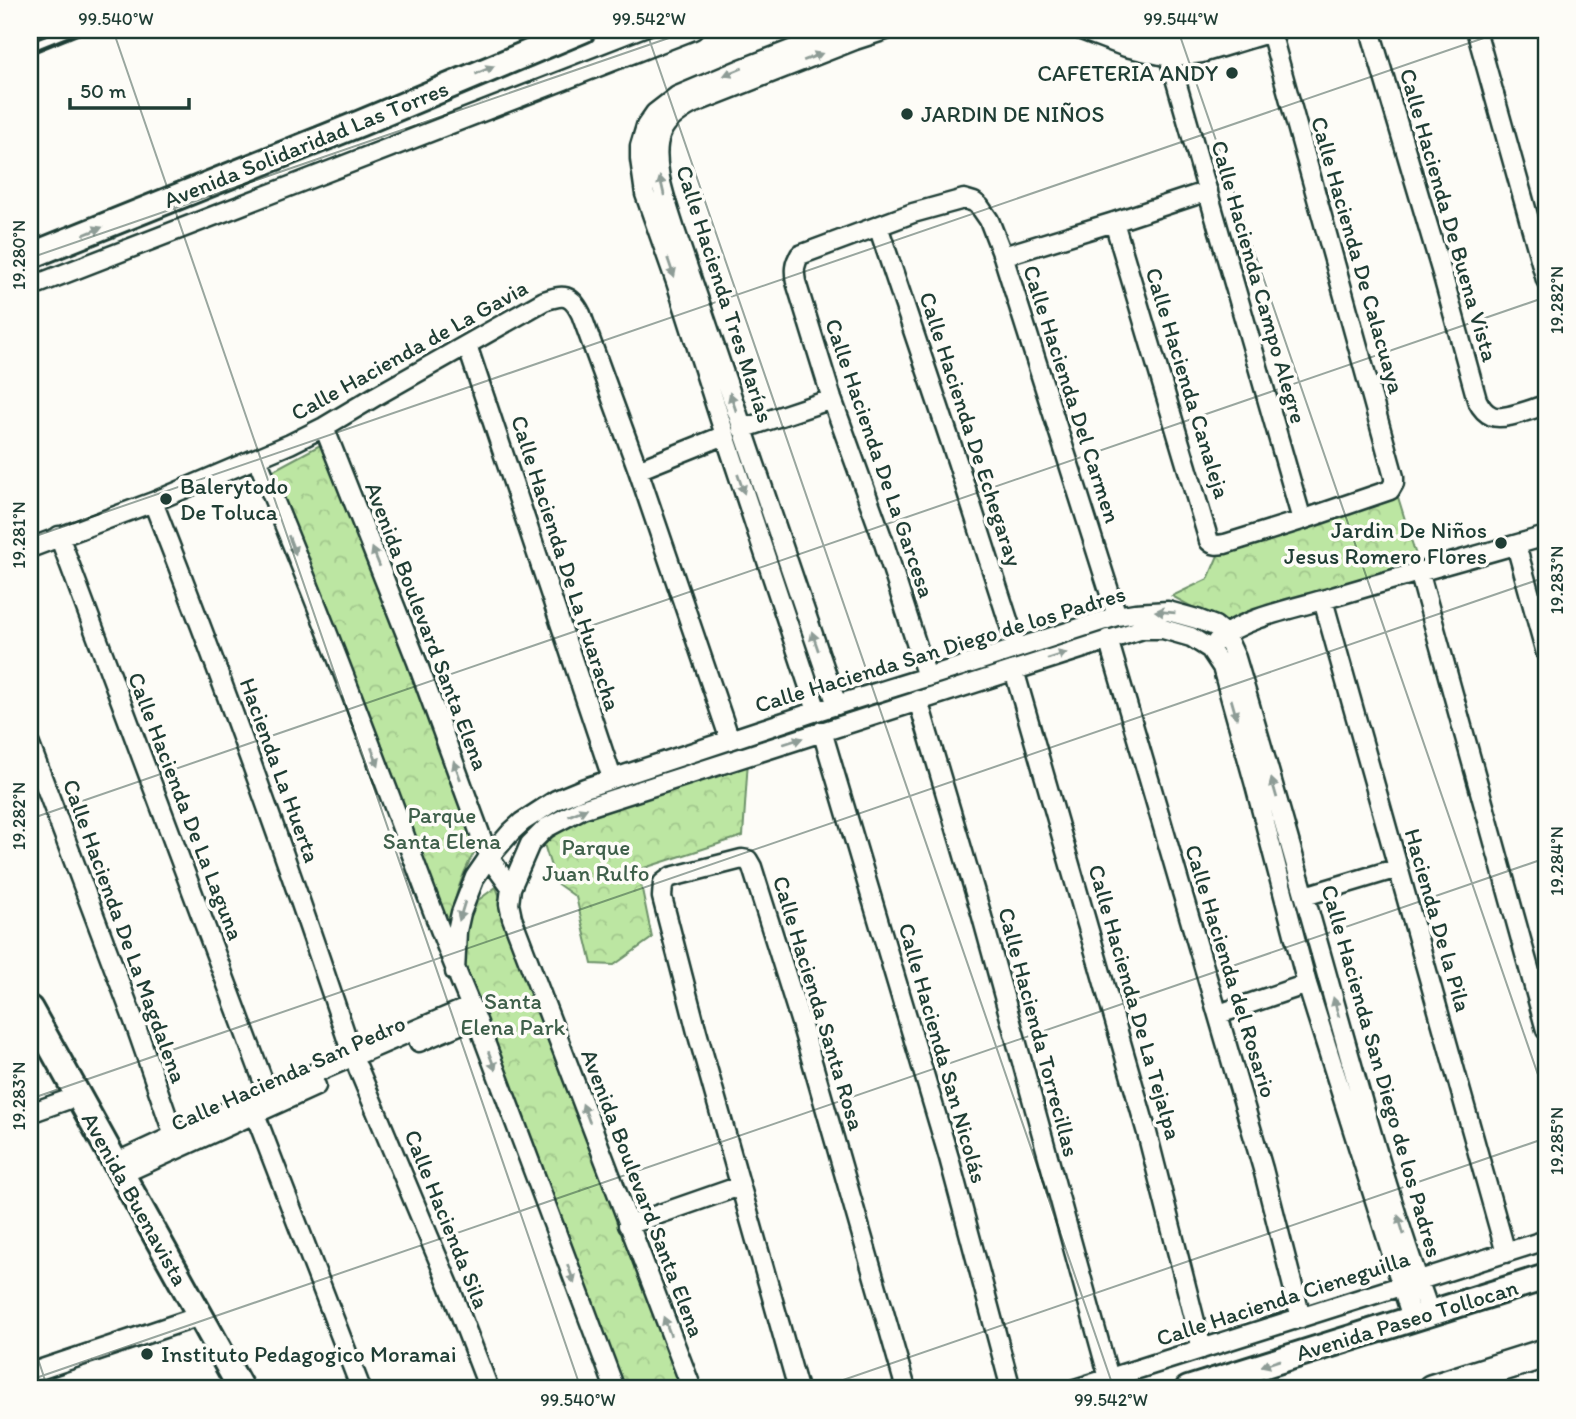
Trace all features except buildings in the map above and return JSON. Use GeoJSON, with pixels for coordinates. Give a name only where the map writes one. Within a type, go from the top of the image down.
{"type":"FeatureCollection","features":[{"type":"Feature","properties":{"kind":"highway"},"geometry":{"type":"LineString","coordinates":[[1432,1389],[1546,1353]]}},
{"type":"Feature","properties":{"kind":"main road","name":"Avenida Solidaridad Las Torres"},"geometry":{"type":"LineString","coordinates":[[30,257],[583,30]]}},
{"type":"Feature","properties":{"kind":"main road","name":"Avenida Buenavista"},"geometry":{"type":"LineString","coordinates":[[30,1009],[241,1389]]}},
{"type":"Feature","properties":{"kind":"main road","name":"Avenida Paseo Tollocan"},"geometry":{"type":"LineString","coordinates":[[1188,1389],[1546,1277]]}},
{"type":"Feature","properties":{"kind":"street"},"geometry":{"type":"LineString","coordinates":[[30,287],[693,30]]}},
{"type":"Feature","properties":{"kind":"street"},"geometry":{"type":"LineString","coordinates":[[653,130],[655,113],[677,96],[843,30]]}},
{"type":"Feature","properties":{"kind":"street"},"geometry":{"type":"LineString","coordinates":[[653,130],[692,104],[886,30]]}},
{"type":"Feature","properties":{"kind":"street"},"geometry":{"type":"LineString","coordinates":[[1082,30],[1126,47],[1169,57],[1202,53],[1274,31]]}},
{"type":"Feature","properties":{"kind":"street"},"geometry":{"type":"LineString","coordinates":[[1128,30],[1171,41],[1228,30]]}},
{"type":"Feature","properties":{"kind":"street","name":"Calle Hacienda De Buena Vista"},"geometry":{"type":"LineString","coordinates":[[1370,30],[1477,400],[1485,412],[1500,418],[1546,405]]}},
{"type":"Feature","properties":{"kind":"street"},"geometry":{"type":"LineString","coordinates":[[1476,30],[1546,280]]}},
{"type":"Feature","properties":{"kind":"street","name":"Calle Hacienda De Calacuaya"},"geometry":{"type":"LineString","coordinates":[[1274,31],[1394,477],[1390,490],[1302,520]]}},
{"type":"Feature","properties":{"kind":"street","name":"Calle Hacienda Campo Alegre"},"geometry":{"type":"LineString","coordinates":[[1169,57],[1302,520]]}},
{"type":"Feature","properties":{"kind":"street","name":"Calle Hacienda Tres Marías"},"geometry":{"type":"LineString","coordinates":[[653,130],[658,147],[662,187],[712,365],[724,435],[817,711]]}},
{"type":"Feature","properties":{"kind":"street"},"geometry":{"type":"LineString","coordinates":[[1003,256],[1208,191]]}},
{"type":"Feature","properties":{"kind":"street","name":"Calle Hacienda Del Carmen"},"geometry":{"type":"LineString","coordinates":[[878,226],[964,199],[981,207],[1003,256],[1118,616]]}},
{"type":"Feature","properties":{"kind":"street","name":"Calle Hacienda Canaleja"},"geometry":{"type":"LineString","coordinates":[[1114,222],[1209,541],[1213,545],[1225,544],[1302,520]]}},
{"type":"Feature","properties":{"kind":"street","name":"Calle Hacienda De La Garcesa"},"geometry":{"type":"LineString","coordinates":[[878,226],[800,255],[794,271],[832,399],[883,540],[927,677]]}},
{"type":"Feature","properties":{"kind":"street","name":"Calle Hacienda De Echegaray"},"geometry":{"type":"LineString","coordinates":[[878,226],[1017,648]]}},
{"type":"Feature","properties":{"kind":"street","name":"Calle Hacienda de La Gavia"},"geometry":{"type":"LineString","coordinates":[[30,548],[257,459],[324,427],[544,300],[562,296],[573,300],[581,314],[638,470],[730,740]]}},
{"type":"Feature","properties":{"kind":"street","name":"Calle Hacienda De La Huaracha"},"geometry":{"type":"LineString","coordinates":[[467,345],[612,778]]}},
{"type":"Feature","properties":{"kind":"street","name":"Calle Hacienda Tres Marías"},"geometry":{"type":"LineString","coordinates":[[712,365],[742,429],[836,705]]}},
{"type":"Feature","properties":{"kind":"street"},"geometry":{"type":"LineString","coordinates":[[742,429],[832,399]]}},
{"type":"Feature","properties":{"kind":"street","name":"Avenida Boulevard Santa Elena"},"geometry":{"type":"LineString","coordinates":[[324,427],[417,662],[482,839],[511,888],[509,904],[512,918],[692,1389]]}},
{"type":"Feature","properties":{"kind":"street"},"geometry":{"type":"LineString","coordinates":[[638,470],[724,435]]}},
{"type":"Feature","properties":{"kind":"street"},"geometry":{"type":"LineString","coordinates":[[257,459],[381,772],[615,1389]]}},
{"type":"Feature","properties":{"kind":"street","name":"Hacienda La Huerta"},"geometry":{"type":"LineString","coordinates":[[153,502],[190,594],[296,886],[356,1062]]}},
{"type":"Feature","properties":{"kind":"street"},"geometry":{"type":"LineString","coordinates":[[755,526],[773,519]]}},
{"type":"Feature","properties":{"kind":"street","name":"Calle Hacienda De La Laguna"},"geometry":{"type":"LineString","coordinates":[[59,536],[268,1094]]}},
{"type":"Feature","properties":{"kind":"street"},"geometry":{"type":"LineString","coordinates":[[1210,649],[1225,634],[1263,617],[1546,536]]}},
{"type":"Feature","properties":{"kind":"street"},"geometry":{"type":"LineString","coordinates":[[1516,545],[1546,653]]}},
{"type":"Feature","properties":{"kind":"street"},"geometry":{"type":"LineString","coordinates":[[1419,571],[1546,1031]]}},
{"type":"Feature","properties":{"kind":"street","name":"Hacienda De la Pila"},"geometry":{"type":"LineString","coordinates":[[1323,600],[1506,1253]]}},
{"type":"Feature","properties":{"kind":"street","name":"Calle Hacienda San Diego de los Padres"},"geometry":{"type":"LineString","coordinates":[[511,888],[530,844],[546,828],[582,809],[918,700],[978,671],[1017,648],[1118,616],[1168,611],[1215,626],[1225,634],[1236,658],[1283,817],[1359,1090],[1409,1283]]}},
{"type":"Feature","properties":{"kind":"street","name":"Calle Hacienda San Diego de los Padres"},"geometry":{"type":"LineString","coordinates":[[455,972],[457,931],[475,877],[511,832],[555,800],[612,778],[927,677],[1014,670],[1143,629],[1163,629],[1191,637],[1210,649],[1222,667],[1307,984],[1342,1096],[1421,1316]]}},
{"type":"Feature","properties":{"kind":"street","name":"Calle Hacienda del Rosario"},"geometry":{"type":"LineString","coordinates":[[1108,639],[1264,1169],[1301,1318]]}},
{"type":"Feature","properties":{"kind":"street","name":"Calle Hacienda De La Tejalpa"},"geometry":{"type":"LineString","coordinates":[[1014,670],[1147,1133],[1202,1349]]}},
{"type":"Feature","properties":{"kind":"street","name":"Calle Hacienda Torrecillas"},"geometry":{"type":"LineString","coordinates":[[918,700],[981,913],[1109,1378]]}},
{"type":"Feature","properties":{"kind":"street","name":"Calle Hacienda San Nicolás"},"geometry":{"type":"LineString","coordinates":[[822,731],[949,1158],[1011,1389]]}},
{"type":"Feature","properties":{"kind":"street","name":"Calle Hacienda De La Magdalena"},"geometry":{"type":"LineString","coordinates":[[30,745],[134,1021],[174,1136]]}},
{"type":"Feature","properties":{"kind":"street"},"geometry":{"type":"LineString","coordinates":[[682,756],[689,775]]}},
{"type":"Feature","properties":{"kind":"street"},"geometry":{"type":"LineString","coordinates":[[1265,825],[1283,817]]}},
{"type":"Feature","properties":{"kind":"street","name":"Calle Hacienda Santa Rosa"},"geometry":{"type":"LineString","coordinates":[[798,1389],[697,1032],[661,888],[671,877],[742,859],[748,860],[752,867],[801,1023],[906,1389]]}},
{"type":"Feature","properties":{"kind":"street"},"geometry":{"type":"LineString","coordinates":[[1305,896],[1398,868]]}},
{"type":"Feature","properties":{"kind":"street"},"geometry":{"type":"LineString","coordinates":[[1219,1014],[1307,984]]}},
{"type":"Feature","properties":{"kind":"street","name":"Calle Hacienda San Pedro"},"geometry":{"type":"LineString","coordinates":[[118,1168],[255,1114],[312,1081],[473,1012]]}},
{"type":"Feature","properties":{"kind":"street","name":"Calle Hacienda Sila"},"geometry":{"type":"LineString","coordinates":[[356,1062],[449,1285],[489,1389]]}},
{"type":"Feature","properties":{"kind":"street","name":"Calle Hacienda San Pedro"},"geometry":{"type":"LineString","coordinates":[[118,1168],[174,1136],[268,1094],[312,1081]]}},
{"type":"Feature","properties":{"kind":"street"},"geometry":{"type":"LineString","coordinates":[[1342,1096],[1359,1090]]}},
{"type":"Feature","properties":{"kind":"street"},"geometry":{"type":"LineString","coordinates":[[30,1113],[78,1096]]}},
{"type":"Feature","properties":{"kind":"street"},"geometry":{"type":"LineString","coordinates":[[255,1114],[361,1389]]}},
{"type":"Feature","properties":{"kind":"street"},"geometry":{"type":"LineString","coordinates":[[628,1225],[740,1186]]}},
{"type":"Feature","properties":{"kind":"street","name":"Calle Hacienda Cieneguilla"},"geometry":{"type":"LineString","coordinates":[[1075,1389],[1546,1240]]}},
{"type":"Feature","properties":{"kind":"street"},"geometry":{"type":"LineString","coordinates":[[30,1373],[200,1316]]}},
{"type":"Feature","properties":{"kind":"green space","name":"Parque Santa Elena"},"geometry":{"type":"Polygon","coordinates":[[[324,443],[481,842],[463,875],[446,935],[270,472],[324,443]]]}},
{"type":"Feature","properties":{"kind":"green space"},"geometry":{"type":"Polygon","coordinates":[[[1398,497],[1418,562],[1221,623],[1172,596],[1208,579],[1219,553],[1398,497]]]}},
{"type":"Feature","properties":{"kind":"green space","name":"Parque Juan Rulfo"},"geometry":{"type":"Polygon","coordinates":[[[748,760],[743,836],[638,870],[652,938],[614,965],[592,964],[576,897],[556,883],[544,844],[568,825],[748,760]]]}},
{"type":"Feature","properties":{"kind":"green space","name":"Santa Elena Park"},"geometry":{"type":"Polygon","coordinates":[[[496,887],[685,1389],[622,1389],[467,976],[462,944],[471,909],[496,887]]]}},
{"type":"Feature","properties":{"kind":"railway"},"geometry":{"type":"LineString","coordinates":[[30,41],[59,30]]}},
{"type":"Feature","properties":{"kind":"railway"},"geometry":{"type":"LineString","coordinates":[[30,53],[87,30]]}},
{"type":"Feature","properties":{"kind":"place","name":"CAFETERIA ANDY"},"geometry":{"type":"Point","coordinates":[1232,73]}},
{"type":"Feature","properties":{"kind":"place","name":"JARDIN DE NIÑOS"},"geometry":{"type":"Point","coordinates":[907,114]}},
{"type":"Feature","properties":{"kind":"place","name":"Balerytodo De Toluca"},"geometry":{"type":"Point","coordinates":[166,499]}},
{"type":"Feature","properties":{"kind":"place","name":"Jardin De Niños Jesus Romero Flores"},"geometry":{"type":"Point","coordinates":[1501,543]}},
{"type":"Feature","properties":{"kind":"place","name":"Instituto Pedagogico Moramai"},"geometry":{"type":"Point","coordinates":[147,1354]}}]}
